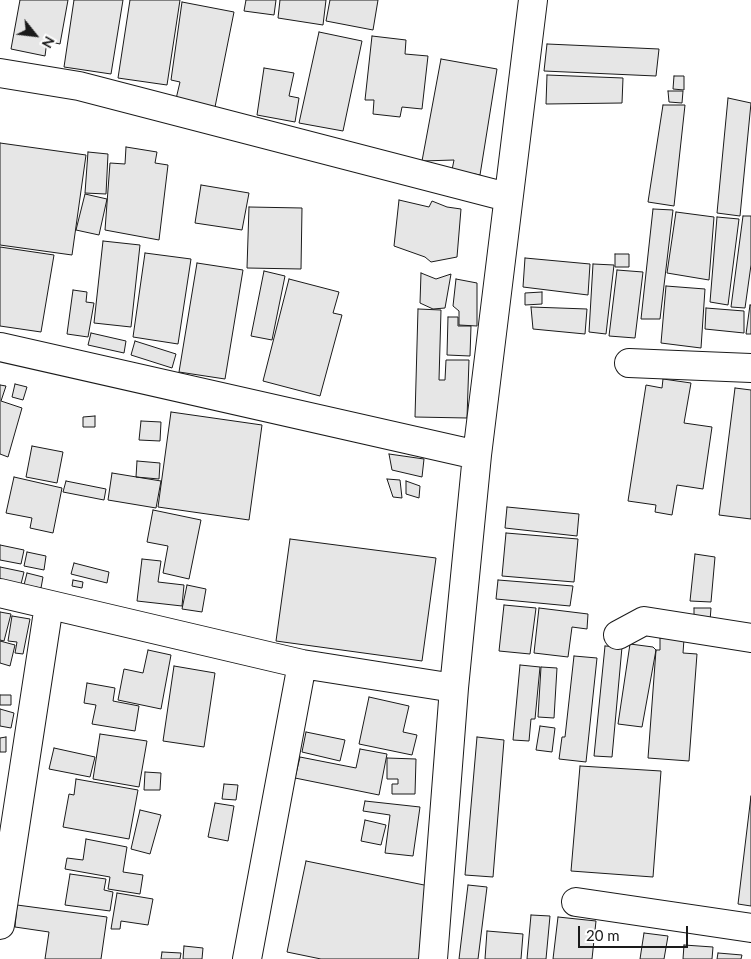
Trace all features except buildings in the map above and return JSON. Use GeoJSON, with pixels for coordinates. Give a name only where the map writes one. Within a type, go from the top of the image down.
{"type":"FeatureCollection","features":[{"type":"Feature","properties":{"kind":"street"},"geometry":{"type":"LineString","coordinates":[[433,959],[454,688],[477,455],[507,197],[533,0]]}},
{"type":"Feature","properties":{"kind":"street"},"geometry":{"type":"LineString","coordinates":[[0,73],[79,86],[507,197]]}},
{"type":"Feature","properties":{"kind":"street"},"geometry":{"type":"LineString","coordinates":[[0,347],[477,455]]}},
{"type":"Feature","properties":{"kind":"street"},"geometry":{"type":"LineString","coordinates":[[629,363],[751,368]]}},
{"type":"Feature","properties":{"kind":"street"},"geometry":{"type":"LineString","coordinates":[[0,593],[302,664],[454,688]]}},
{"type":"Feature","properties":{"kind":"street"},"geometry":{"type":"LineString","coordinates":[[0,925],[49,605]]}},
{"type":"Feature","properties":{"kind":"street"},"geometry":{"type":"LineString","coordinates":[[618,635],[644,621],[751,638]]}},
{"type":"Feature","properties":{"kind":"street"},"geometry":{"type":"LineString","coordinates":[[247,959],[302,664]]}},
{"type":"Feature","properties":{"kind":"street"},"geometry":{"type":"LineString","coordinates":[[576,902],[751,928]]}}]}
